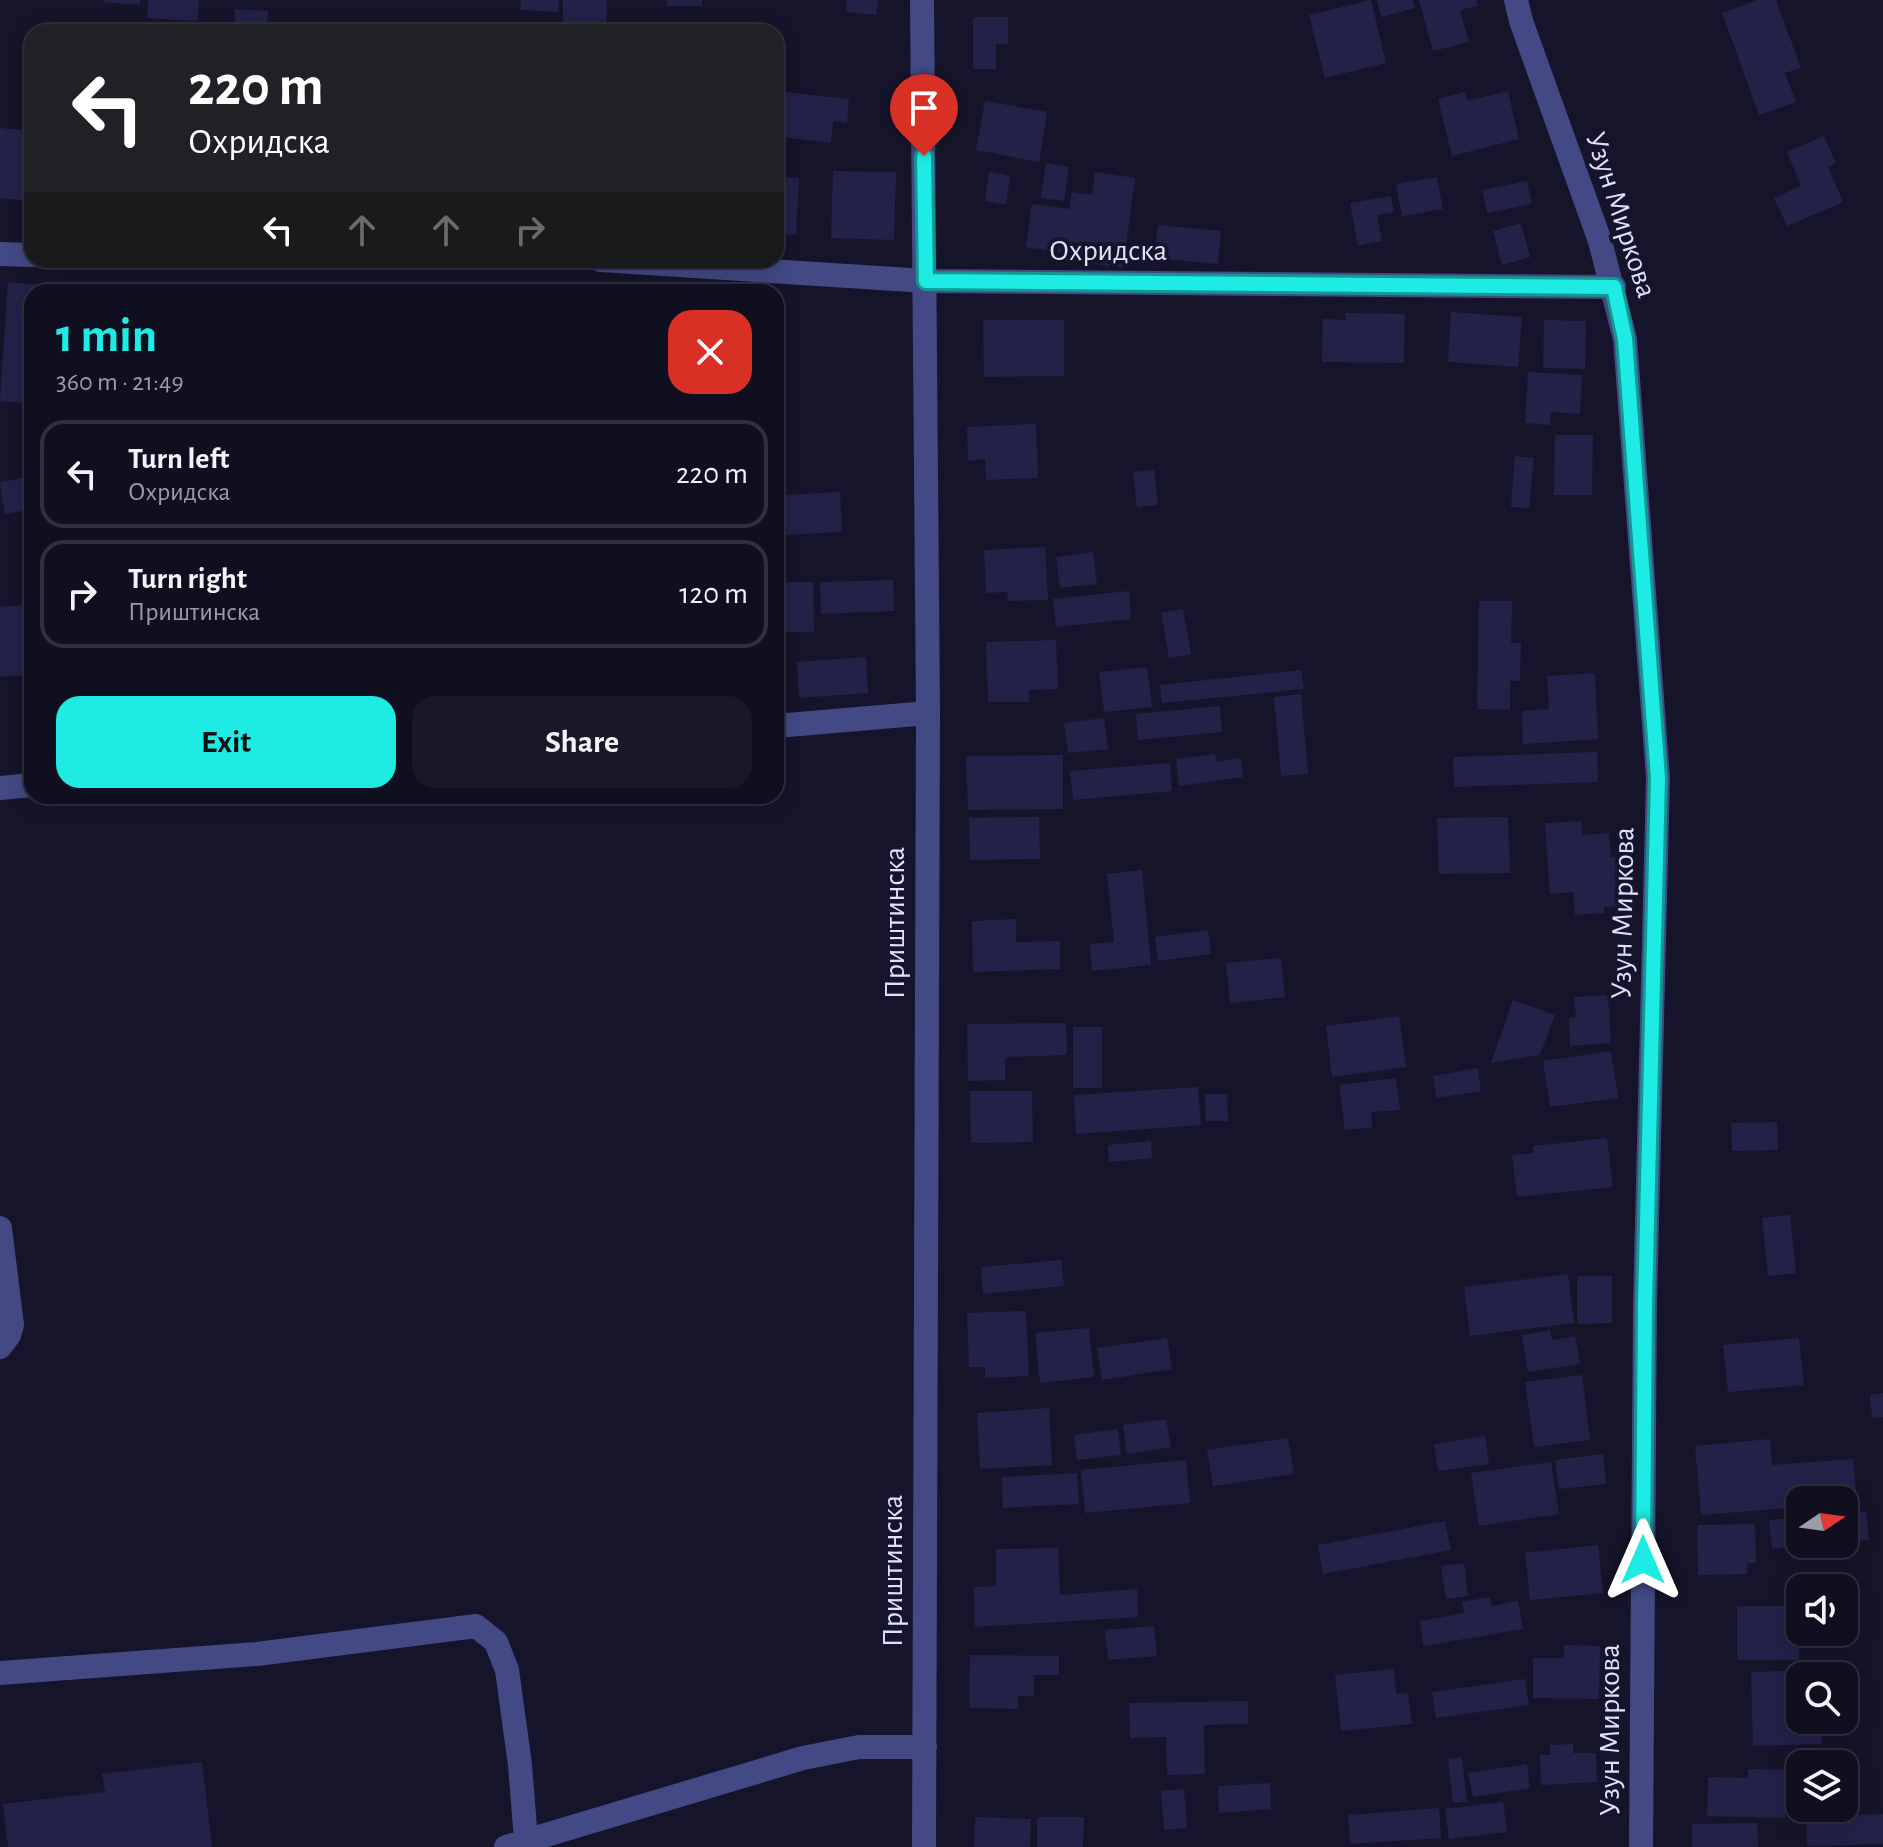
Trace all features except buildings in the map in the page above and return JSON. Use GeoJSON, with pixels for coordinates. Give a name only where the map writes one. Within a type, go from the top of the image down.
{"type":"FeatureCollection","features":[{"type":"Feature","properties":{"kind":"street","name":"Приштинска"},"geometry":{"type":"LineString","coordinates":[[922,0],[928,713],[924,1847]]}},
{"type":"Feature","properties":{"kind":"street","name":"Узун Миркова"},"geometry":{"type":"LineString","coordinates":[[1516,0],[1600,241],[1625,339],[1658,778],[1645,1304],[1641,1847]]}},
{"type":"Feature","properties":{"kind":"street"},"geometry":{"type":"LineString","coordinates":[[0,254],[24,255]]}},
{"type":"Feature","properties":{"kind":"street","name":"Охридска"},"geometry":{"type":"LineString","coordinates":[[725,268],[926,281],[1614,287]]}},
{"type":"Feature","properties":{"kind":"street"},"geometry":{"type":"LineString","coordinates":[[784,725],[928,713]]}},
{"type":"Feature","properties":{"kind":"street"},"geometry":{"type":"LineString","coordinates":[[0,788],[24,786]]}},
{"type":"Feature","properties":{"kind":"street"},"geometry":{"type":"LineString","coordinates":[[0,1228],[12,1325],[0,1347]]}},
{"type":"Feature","properties":{"kind":"street"},"geometry":{"type":"LineString","coordinates":[[0,1673],[257,1654],[476,1626],[496,1642],[507,1670],[520,1765],[516,1844],[803,1758],[859,1747],[925,1747]]}},
{"type":"Feature","properties":{"kind":"route"},"geometry":{"type":"LineString","coordinates":[[924,156],[926,281],[1614,287],[1625,339],[1658,778],[1645,1304],[1643,1560]]}}]}
